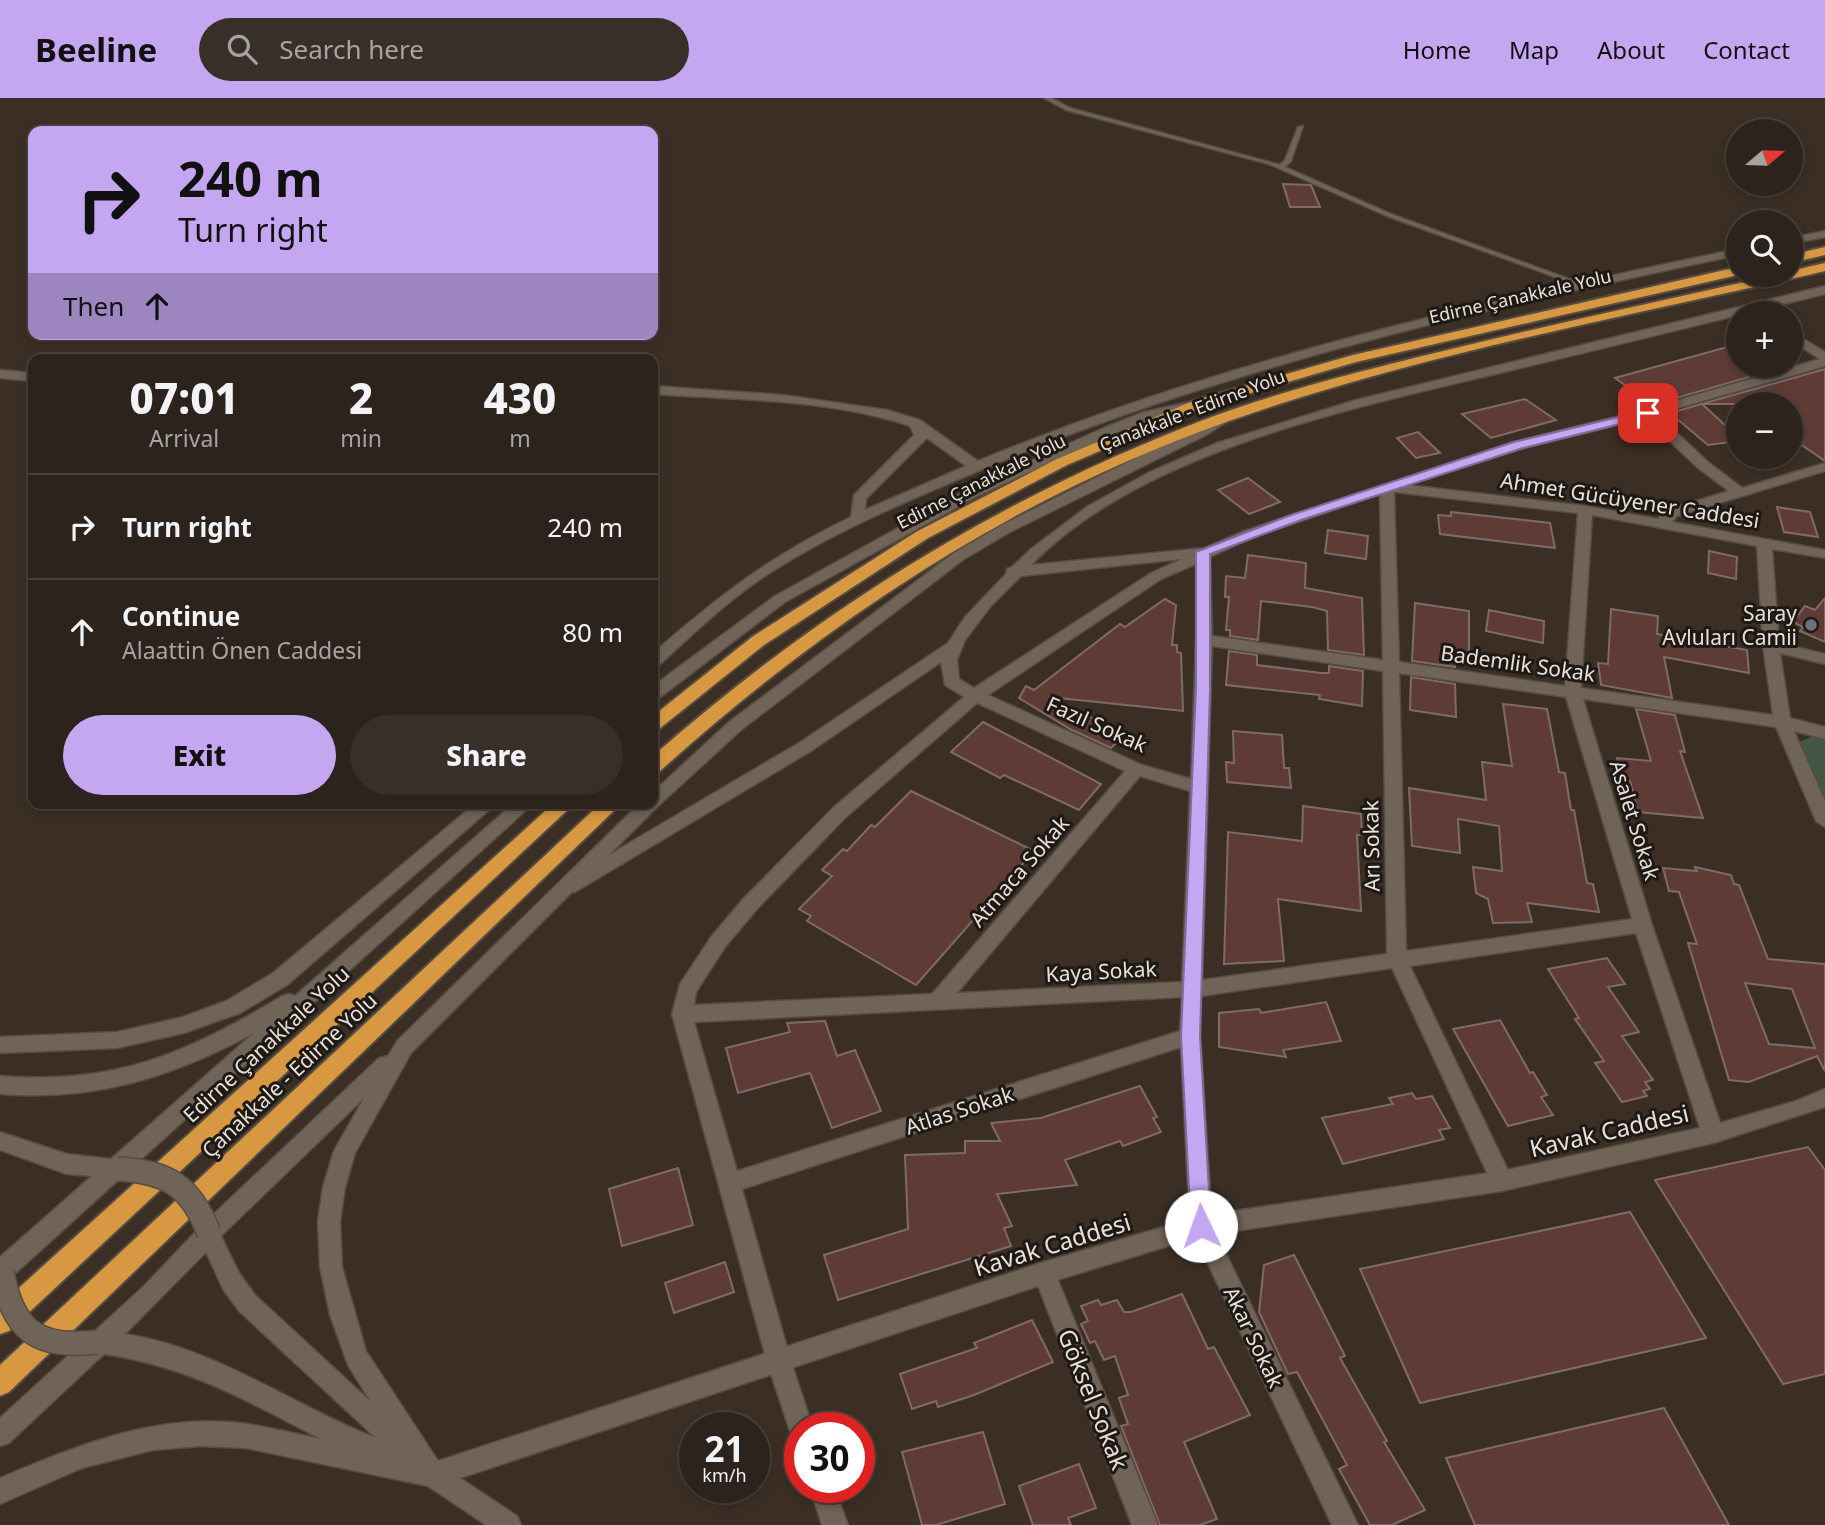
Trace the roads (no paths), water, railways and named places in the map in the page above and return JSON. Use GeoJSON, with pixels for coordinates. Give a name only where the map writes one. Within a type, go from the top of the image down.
{"type":"FeatureCollection","features":[{"type":"Feature","properties":{"kind":"highway"},"geometry":{"type":"LineString","coordinates":[[1803,256],[1825,251]]}},
{"type":"Feature","properties":{"kind":"highway","name":"Çanakkale - Edirne Yolu"},"geometry":{"type":"LineString","coordinates":[[658,762],[763,672],[898,578],[1035,500],[1128,456],[1222,419],[1313,389],[1431,357],[1825,268]]}},
{"type":"Feature","properties":{"kind":"highway","name":"Edirne Çanakkale Yolu"},"geometry":{"type":"LineString","coordinates":[[658,721],[758,641],[922,535],[1062,462],[1198,404],[1353,359],[1726,274]]}},
{"type":"Feature","properties":{"kind":"highway","name":"Edirne Çanakkale Yolu"},"geometry":{"type":"LineString","coordinates":[[0,1322],[559,809]]}},
{"type":"Feature","properties":{"kind":"highway","name":"Çanakkale - Edirne Yolu"},"geometry":{"type":"LineString","coordinates":[[0,1383],[607,809]]}},
{"type":"Feature","properties":{"kind":"street"},"geometry":{"type":"LineString","coordinates":[[1803,238],[1825,234]]}},
{"type":"Feature","properties":{"kind":"street"},"geometry":{"type":"LineString","coordinates":[[658,657],[754,577],[858,518],[975,466],[1088,421],[1263,364],[1378,333],[1726,255]]}},
{"type":"Feature","properties":{"kind":"street"},"geometry":{"type":"LineString","coordinates":[[1788,301],[1825,290]]}},
{"type":"Feature","properties":{"kind":"street"},"geometry":{"type":"LineString","coordinates":[[556,894],[805,747],[953,647],[1012,572],[1056,534],[1099,504],[1147,478],[1222,446],[1443,383],[1726,317]]}},
{"type":"Feature","properties":{"kind":"street"},"geometry":{"type":"LineString","coordinates":[[1803,344],[1825,360]]}},
{"type":"Feature","properties":{"kind":"street"},"geometry":{"type":"LineString","coordinates":[[796,1412],[728,1184],[682,1014],[687,990],[700,967],[750,904],[840,813],[977,694],[1141,585],[1203,552],[1387,487],[1519,445],[1648,413],[1825,360]]}},
{"type":"Feature","properties":{"kind":"street"},"geometry":{"type":"LineString","coordinates":[[0,374],[28,377]]}},
{"type":"Feature","properties":{"kind":"street"},"geometry":{"type":"LineString","coordinates":[[658,390],[835,406],[887,414],[915,424],[975,466]]}},
{"type":"Feature","properties":{"kind":"street"},"geometry":{"type":"LineString","coordinates":[[658,690],[780,599],[970,494],[1125,424],[1149,415],[1198,404]]}},
{"type":"Feature","properties":{"kind":"street"},"geometry":{"type":"LineString","coordinates":[[1648,413],[1703,466],[1740,493]]}},
{"type":"Feature","properties":{"kind":"street"},"geometry":{"type":"LineString","coordinates":[[658,797],[735,726],[959,556],[1005,529],[1203,431],[1222,419]]}},
{"type":"Feature","properties":{"kind":"street"},"geometry":{"type":"LineString","coordinates":[[858,518],[859,498],[919,441],[921,435],[915,424]]}},
{"type":"Feature","properties":{"kind":"street"},"geometry":{"type":"LineString","coordinates":[[1664,523],[1667,515],[1672,513],[1825,467]]}},
{"type":"Feature","properties":{"kind":"street","name":"Ahmet Gücüyener Caddesi"},"geometry":{"type":"LineString","coordinates":[[1387,487],[1585,510],[1825,554]]}},
{"type":"Feature","properties":{"kind":"street","name":"Arı Sokak"},"geometry":{"type":"LineString","coordinates":[[1387,487],[1397,958],[1502,1181]]}},
{"type":"Feature","properties":{"kind":"street","name":"Asalet Sokak"},"geometry":{"type":"LineString","coordinates":[[1585,510],[1573,693],[1643,925],[1713,1134]]}},
{"type":"Feature","properties":{"kind":"street"},"geometry":{"type":"LineString","coordinates":[[1765,542],[1771,646],[1782,722],[1825,821]]}},
{"type":"Feature","properties":{"kind":"street"},"geometry":{"type":"LineString","coordinates":[[1012,572],[1203,552]]}},
{"type":"Feature","properties":{"kind":"street","name":"Akar Sokak"},"geometry":{"type":"LineString","coordinates":[[1203,552],[1204,640],[1191,1036],[1201,1226],[1345,1525]]}},
{"type":"Feature","properties":{"kind":"street","name":"Bademlik Sokak"},"geometry":{"type":"LineString","coordinates":[[1204,640],[1782,722],[1825,733]]}},
{"type":"Feature","properties":{"kind":"street"},"geometry":{"type":"LineString","coordinates":[[1771,646],[1825,659]]}},
{"type":"Feature","properties":{"kind":"street","name":"Fazıl Sokak"},"geometry":{"type":"LineString","coordinates":[[953,647],[947,670],[951,681],[1136,769],[1200,788]]}},
{"type":"Feature","properties":{"kind":"street","name":"Atmaca Sokak"},"geometry":{"type":"LineString","coordinates":[[936,1003],[1136,769]]}},
{"type":"Feature","properties":{"kind":"street"},"geometry":{"type":"LineString","coordinates":[[0,1045],[117,1040],[184,1025],[233,1007],[280,978],[481,809]]}},
{"type":"Feature","properties":{"kind":"street"},"geometry":{"type":"LineString","coordinates":[[433,1475],[319,1425],[237,1379],[189,1360],[137,1346],[97,1342],[65,1345],[46,1340],[26,1328],[5,1293],[1,1269],[117,1169],[518,809]]}},
{"type":"Feature","properties":{"kind":"street"},"geometry":{"type":"LineString","coordinates":[[0,1433],[152,1294],[209,1233],[404,1047],[556,894],[646,809]]}},
{"type":"Feature","properties":{"kind":"street","name":"Kaya Sokak"},"geometry":{"type":"LineString","coordinates":[[682,1014],[1192,989],[1643,925]]}},
{"type":"Feature","properties":{"kind":"street"},"geometry":{"type":"LineString","coordinates":[[0,1085],[27,1089],[86,1087],[146,1074],[233,1037],[333,974]]}},
{"type":"Feature","properties":{"kind":"street","name":"Atlas Sokak"},"geometry":{"type":"LineString","coordinates":[[728,1184],[1191,1036]]}},
{"type":"Feature","properties":{"kind":"street"},"geometry":{"type":"LineString","coordinates":[[404,1047],[345,1152],[334,1187],[329,1221],[331,1267],[342,1315],[356,1357],[433,1475]]}},
{"type":"Feature","properties":{"kind":"street","name":"Kavak Caddesi"},"geometry":{"type":"LineString","coordinates":[[433,1475],[1044,1273],[1201,1226],[1502,1181],[1713,1134],[1799,1109],[1825,1098]]}},
{"type":"Feature","properties":{"kind":"street"},"geometry":{"type":"LineString","coordinates":[[0,1141],[67,1164],[144,1169],[178,1185],[192,1197],[201,1211],[231,1281],[247,1303],[433,1475],[508,1525]]}},
{"type":"Feature","properties":{"kind":"street","name":"Göksel Sokak"},"geometry":{"type":"LineString","coordinates":[[1044,1273],[1145,1525]]}},
{"type":"Feature","properties":{"kind":"street"},"geometry":{"type":"LineString","coordinates":[[0,1491],[81,1456],[153,1438],[201,1434],[246,1436],[433,1475]]}},
{"type":"Feature","properties":{"kind":"street"},"geometry":{"type":"LineString","coordinates":[[827,1503],[835,1525]]}},
{"type":"Feature","properties":{"kind":"lane"},"geometry":{"type":"LineString","coordinates":[[1047,98],[1068,108],[1281,167],[1389,215],[1585,286]]}},
{"type":"Feature","properties":{"kind":"lane"},"geometry":{"type":"LineString","coordinates":[[1281,167],[1288,161],[1301,127]]}},
{"type":"Feature","properties":{"kind":"place","name":"Saray Avluları Camii"},"geometry":{"type":"Point","coordinates":[1811,625]}}]}
